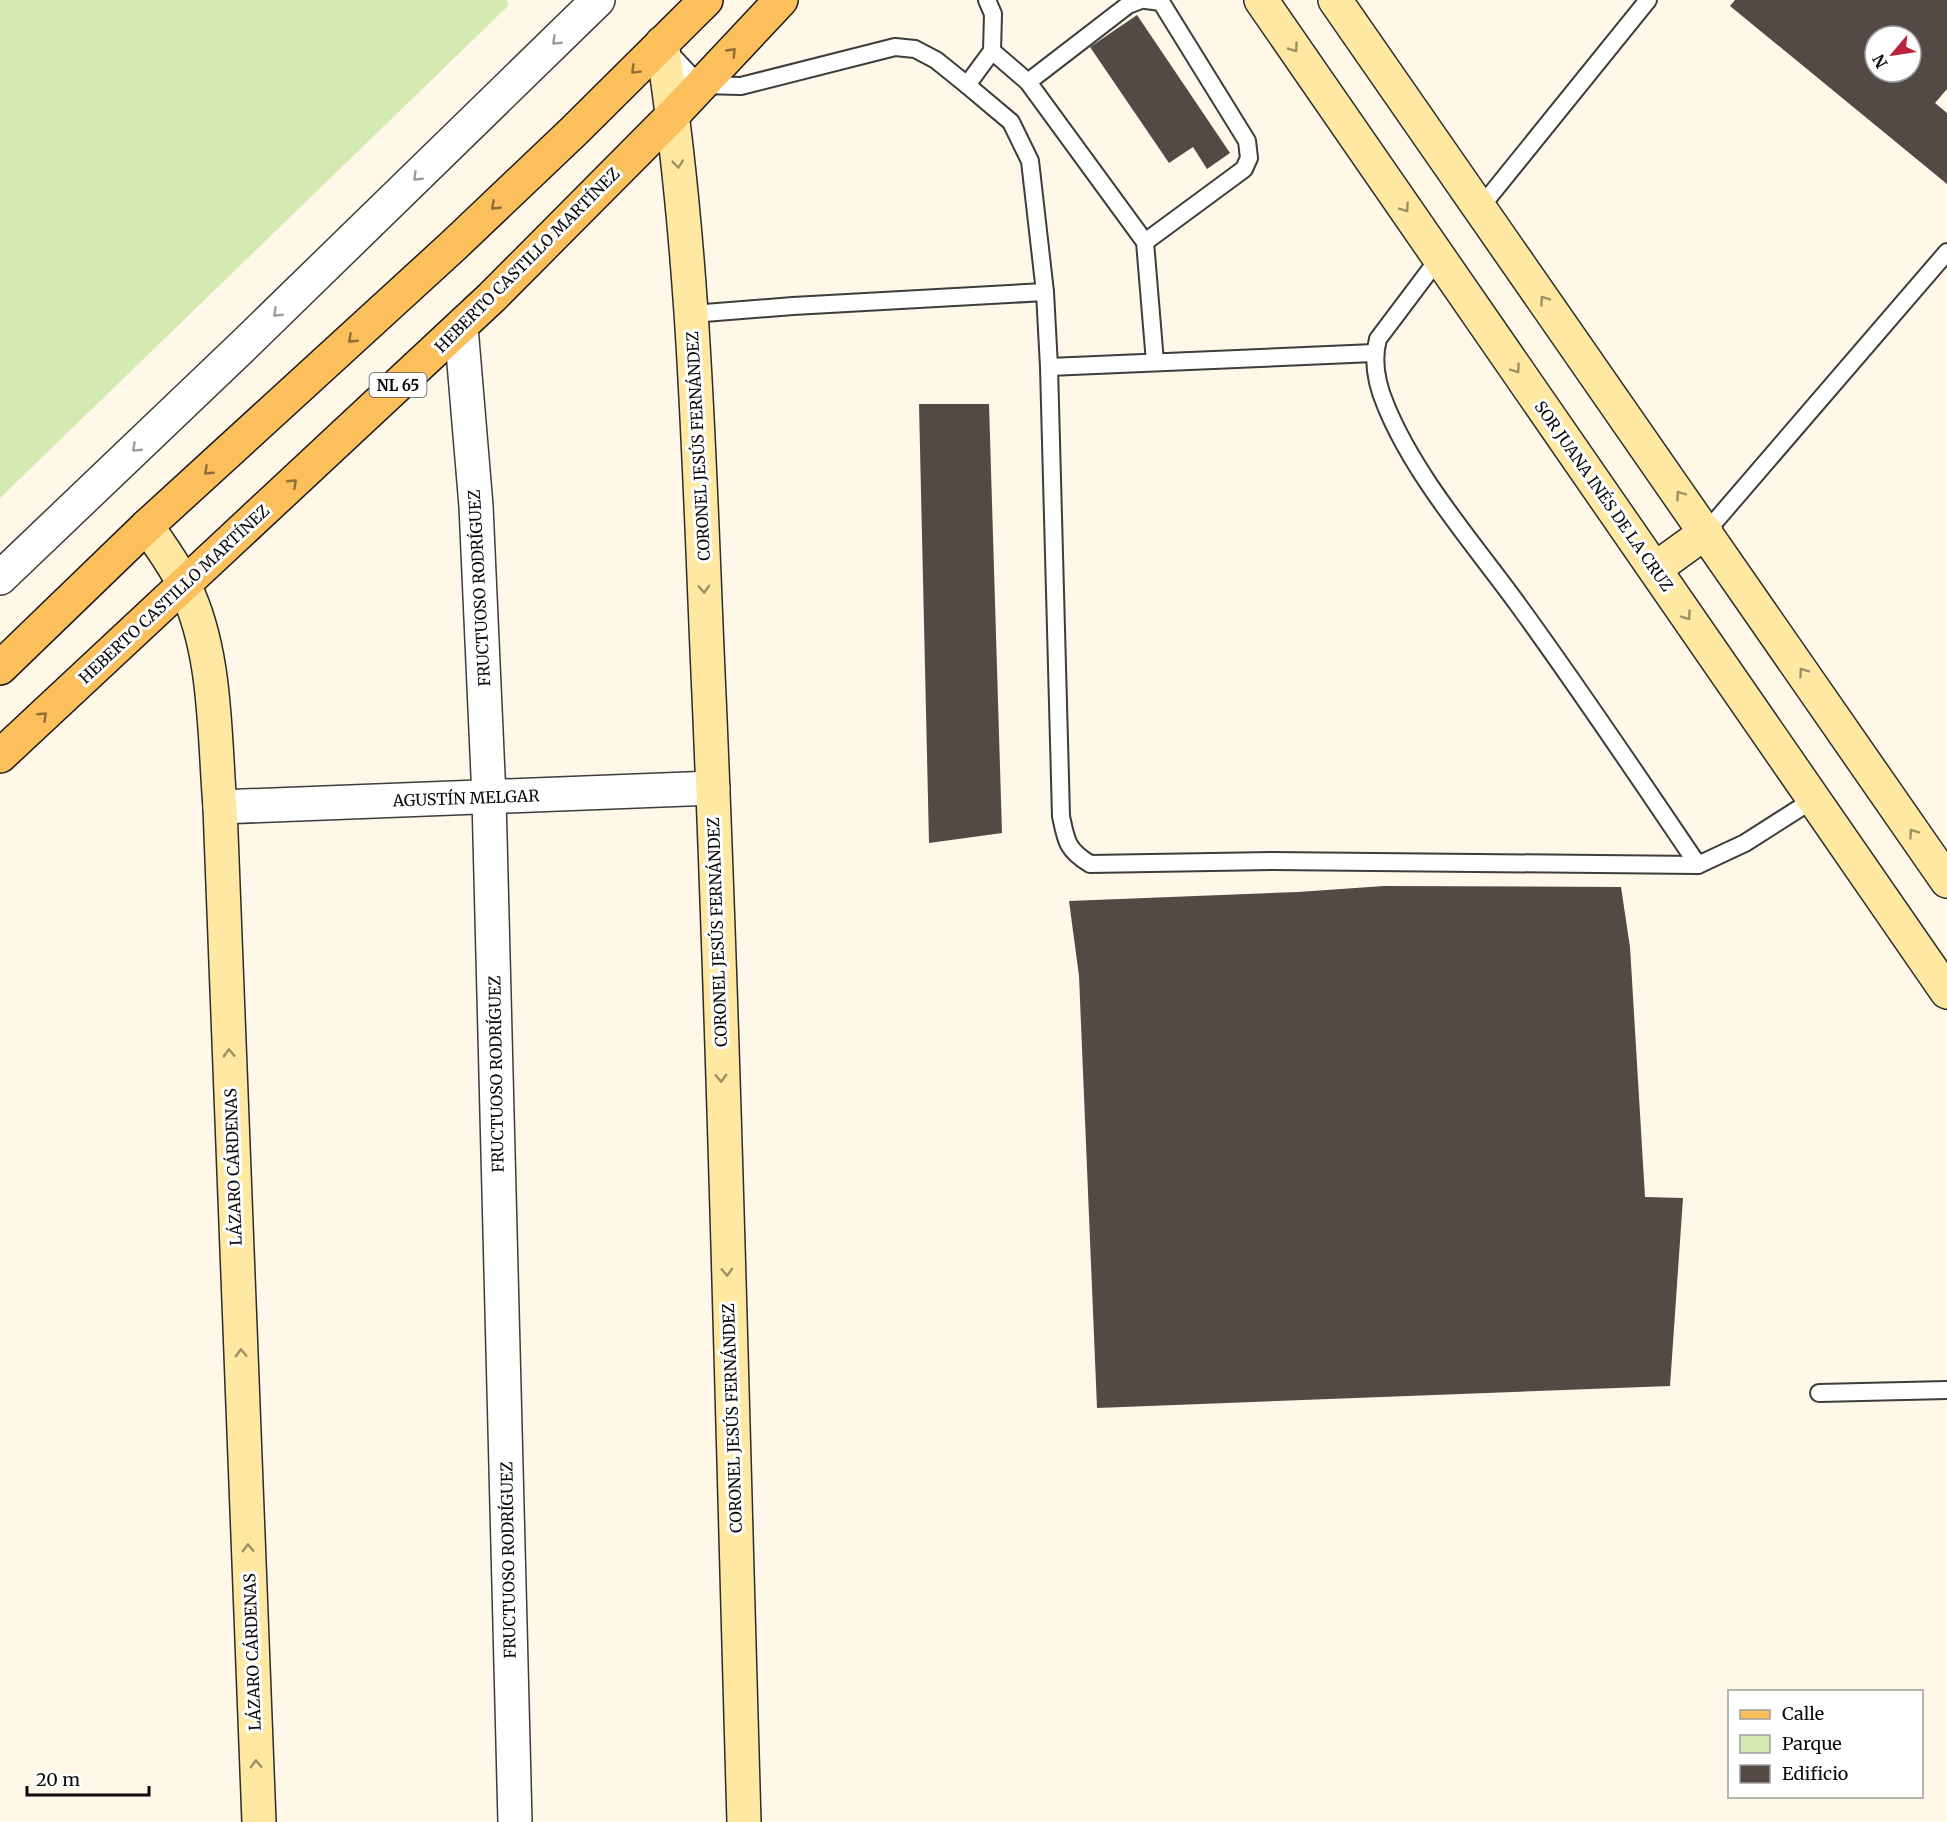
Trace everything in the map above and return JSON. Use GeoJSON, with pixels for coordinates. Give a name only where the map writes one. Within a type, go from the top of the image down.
{"type":"FeatureCollection","features":[{"type":"Feature","properties":{"kind":"main road"},"geometry":{"type":"LineString","coordinates":[[662,44],[680,0]]}},
{"type":"Feature","properties":{"kind":"main road"},"geometry":{"type":"LineString","coordinates":[[0,668],[147,526],[453,246],[574,131],[706,0]]}},
{"type":"Feature","properties":{"kind":"main road","name":"HEBERTO CASTILLO MARTÍNEZ"},"geometry":{"type":"LineString","coordinates":[[0,756],[461,327],[673,115],[782,0]]}},
{"type":"Feature","properties":{"kind":"street"},"geometry":{"type":"LineString","coordinates":[[0,578],[270,320],[598,0]]}},
{"type":"Feature","properties":{"kind":"street","name":"SOR JUANA INÉS DE LA CRUZ"},"geometry":{"type":"LineString","coordinates":[[1261,0],[1947,992]]}},
{"type":"Feature","properties":{"kind":"street"},"geometry":{"type":"LineString","coordinates":[[1335,0],[1947,881]]}},
{"type":"Feature","properties":{"kind":"street","name":"CORONEL JESÚS FERNÁNDEZ"},"geometry":{"type":"LineString","coordinates":[[662,44],[673,115],[692,314],[713,788],[744,1822]]}},
{"type":"Feature","properties":{"kind":"street","name":"FRUCTUOSO RODRÍGUEZ"},"geometry":{"type":"LineString","coordinates":[[461,327],[476,506],[489,798],[515,1822]]}},
{"type":"Feature","properties":{"kind":"street","name":"LÁZARO CÁRDENAS"},"geometry":{"type":"LineString","coordinates":[[147,526],[184,584],[208,653],[220,807],[259,1822]]}},
{"type":"Feature","properties":{"kind":"street"},"geometry":{"type":"LineString","coordinates":[[1655,569],[1706,532]]}},
{"type":"Feature","properties":{"kind":"street","name":"AGUSTÍN MELGAR"},"geometry":{"type":"LineString","coordinates":[[220,807],[713,788]]}},
{"type":"Feature","properties":{"kind":"lane"},"geometry":{"type":"LineString","coordinates":[[967,85],[992,51],[993,14],[987,0]]}},
{"type":"Feature","properties":{"kind":"lane"},"geometry":{"type":"LineString","coordinates":[[1028,82],[1128,5],[1141,0]]}},
{"type":"Feature","properties":{"kind":"lane"},"geometry":{"type":"LineString","coordinates":[[1145,242],[1244,169],[1249,158],[1247,141],[1161,2],[1146,0]]}},
{"type":"Feature","properties":{"kind":"lane"},"geometry":{"type":"LineString","coordinates":[[1480,208],[1648,0]]}},
{"type":"Feature","properties":{"kind":"lane"},"geometry":{"type":"LineString","coordinates":[[662,44],[700,85],[741,86],[895,47],[915,49],[936,60],[1011,122],[1030,161],[1045,292],[1061,816],[1066,842],[1077,856],[1090,864],[1284,861],[1698,865],[1745,843],[1814,799]]}},
{"type":"Feature","properties":{"kind":"lane"},"geometry":{"type":"LineString","coordinates":[[992,51],[1028,82],[1145,242],[1155,362]]}},
{"type":"Feature","properties":{"kind":"lane"},"geometry":{"type":"LineString","coordinates":[[1706,532],[1947,252]]}},
{"type":"Feature","properties":{"kind":"lane"},"geometry":{"type":"LineString","coordinates":[[1439,258],[1378,339],[1374,353],[1377,376],[1385,405],[1407,449],[1434,490],[1578,687],[1698,865]]}},
{"type":"Feature","properties":{"kind":"lane"},"geometry":{"type":"LineString","coordinates":[[692,314],[1045,292]]}},
{"type":"Feature","properties":{"kind":"lane"},"geometry":{"type":"LineString","coordinates":[[1049,367],[1374,353]]}},
{"type":"Feature","properties":{"kind":"lane"},"geometry":{"type":"LineString","coordinates":[[1819,1393],[1947,1390]]}},
{"type":"Feature","properties":{"kind":"green space"},"geometry":{"type":"Polygon","coordinates":[[[0,0],[506,0],[509,5],[0,498],[0,0]]]}},
{"type":"Feature","properties":{"kind":"building"},"geometry":{"type":"Polygon","coordinates":[[[1735,0],[1947,0],[1947,89],[1935,103],[1947,113],[1947,184],[1730,6],[1735,0]]]}},
{"type":"Feature","properties":{"kind":"building"},"geometry":{"type":"Polygon","coordinates":[[[1137,15],[1230,153],[1207,169],[1193,147],[1169,163],[1090,47],[1137,15]]]}},
{"type":"Feature","properties":{"kind":"building"},"geometry":{"type":"Polygon","coordinates":[[[919,404],[989,404],[1002,833],[929,843],[919,404]]]}},
{"type":"Feature","properties":{"kind":"building"},"geometry":{"type":"Polygon","coordinates":[[[1384,886],[1621,887],[1630,947],[1645,1197],[1683,1198],[1670,1386],[1097,1408],[1079,976],[1069,901],[1298,892],[1384,886]]]}}]}
